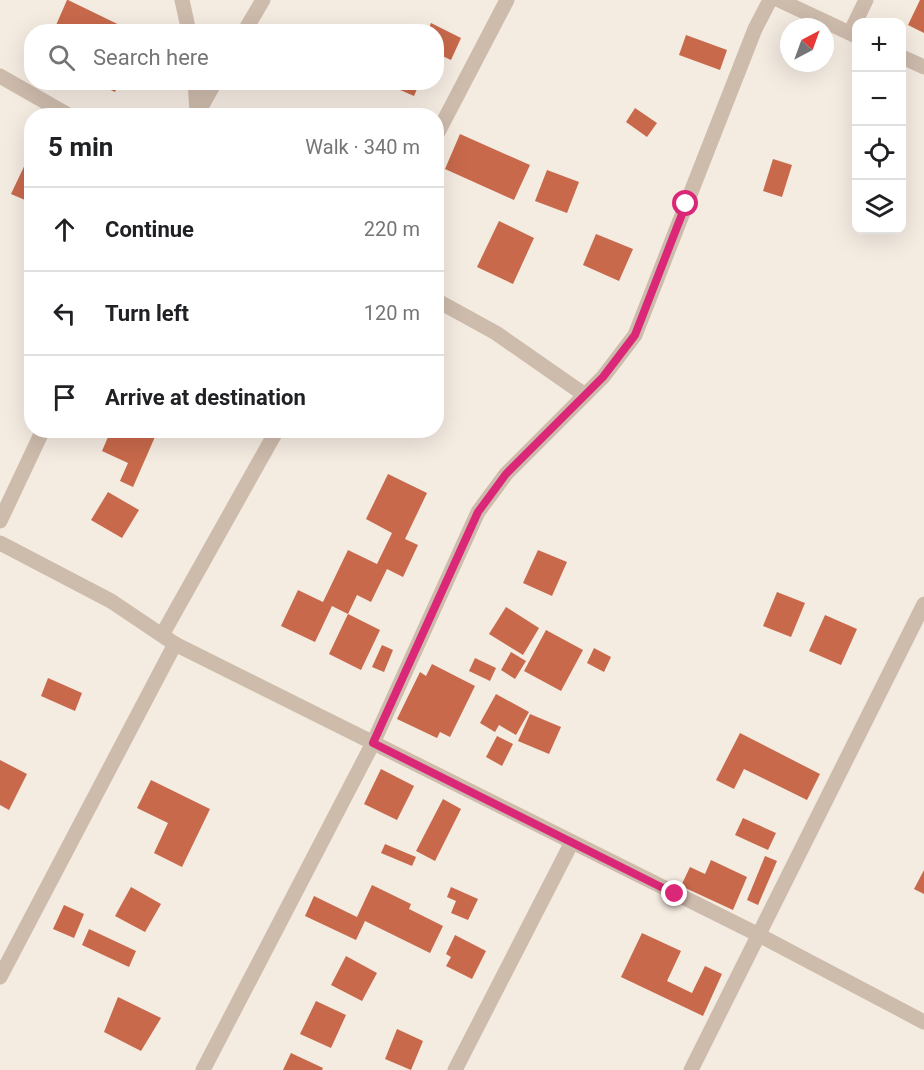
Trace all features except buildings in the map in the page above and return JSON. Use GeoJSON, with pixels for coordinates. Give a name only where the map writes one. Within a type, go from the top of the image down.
{"type":"FeatureCollection","features":[{"type":"Feature","properties":{"kind":"street"},"geometry":{"type":"LineString","coordinates":[[182,0],[187,24]]}},
{"type":"Feature","properties":{"kind":"street"},"geometry":{"type":"LineString","coordinates":[[249,24],[263,0]]}},
{"type":"Feature","properties":{"kind":"street"},"geometry":{"type":"LineString","coordinates":[[444,121],[507,0]]}},
{"type":"Feature","properties":{"kind":"street"},"geometry":{"type":"LineString","coordinates":[[203,1070],[373,743],[478,512],[506,474],[603,377],[635,335],[755,28],[770,0]]}},
{"type":"Feature","properties":{"kind":"street"},"geometry":{"type":"LineString","coordinates":[[779,0],[852,34]]}},
{"type":"Feature","properties":{"kind":"street"},"geometry":{"type":"LineString","coordinates":[[859,18],[866,0]]}},
{"type":"Feature","properties":{"kind":"street"},"geometry":{"type":"LineString","coordinates":[[906,59],[924,67]]}},
{"type":"Feature","properties":{"kind":"street"},"geometry":{"type":"LineString","coordinates":[[0,76],[52,108]]}},
{"type":"Feature","properties":{"kind":"street"},"geometry":{"type":"LineString","coordinates":[[195,90],[196,108]]}},
{"type":"Feature","properties":{"kind":"street"},"geometry":{"type":"LineString","coordinates":[[200,108],[210,90]]}},
{"type":"Feature","properties":{"kind":"street"},"geometry":{"type":"LineString","coordinates":[[444,304],[496,333],[585,395]]}},
{"type":"Feature","properties":{"kind":"street"},"geometry":{"type":"LineString","coordinates":[[0,521],[39,438]]}},
{"type":"Feature","properties":{"kind":"street"},"geometry":{"type":"LineString","coordinates":[[162,635],[273,438]]}},
{"type":"Feature","properties":{"kind":"street"},"geometry":{"type":"LineString","coordinates":[[0,543],[111,601],[175,644],[571,844],[757,934],[924,1022]]}},
{"type":"Feature","properties":{"kind":"street"},"geometry":{"type":"LineString","coordinates":[[691,1070],[924,604]]}},
{"type":"Feature","properties":{"kind":"street"},"geometry":{"type":"LineString","coordinates":[[0,977],[175,644]]}},
{"type":"Feature","properties":{"kind":"street"},"geometry":{"type":"LineString","coordinates":[[455,1070],[571,844]]}},
{"type":"Feature","properties":{"kind":"route"},"geometry":{"type":"LineString","coordinates":[[675,894],[373,743],[478,512],[506,474],[603,377],[635,335],[686,204]]}}]}
